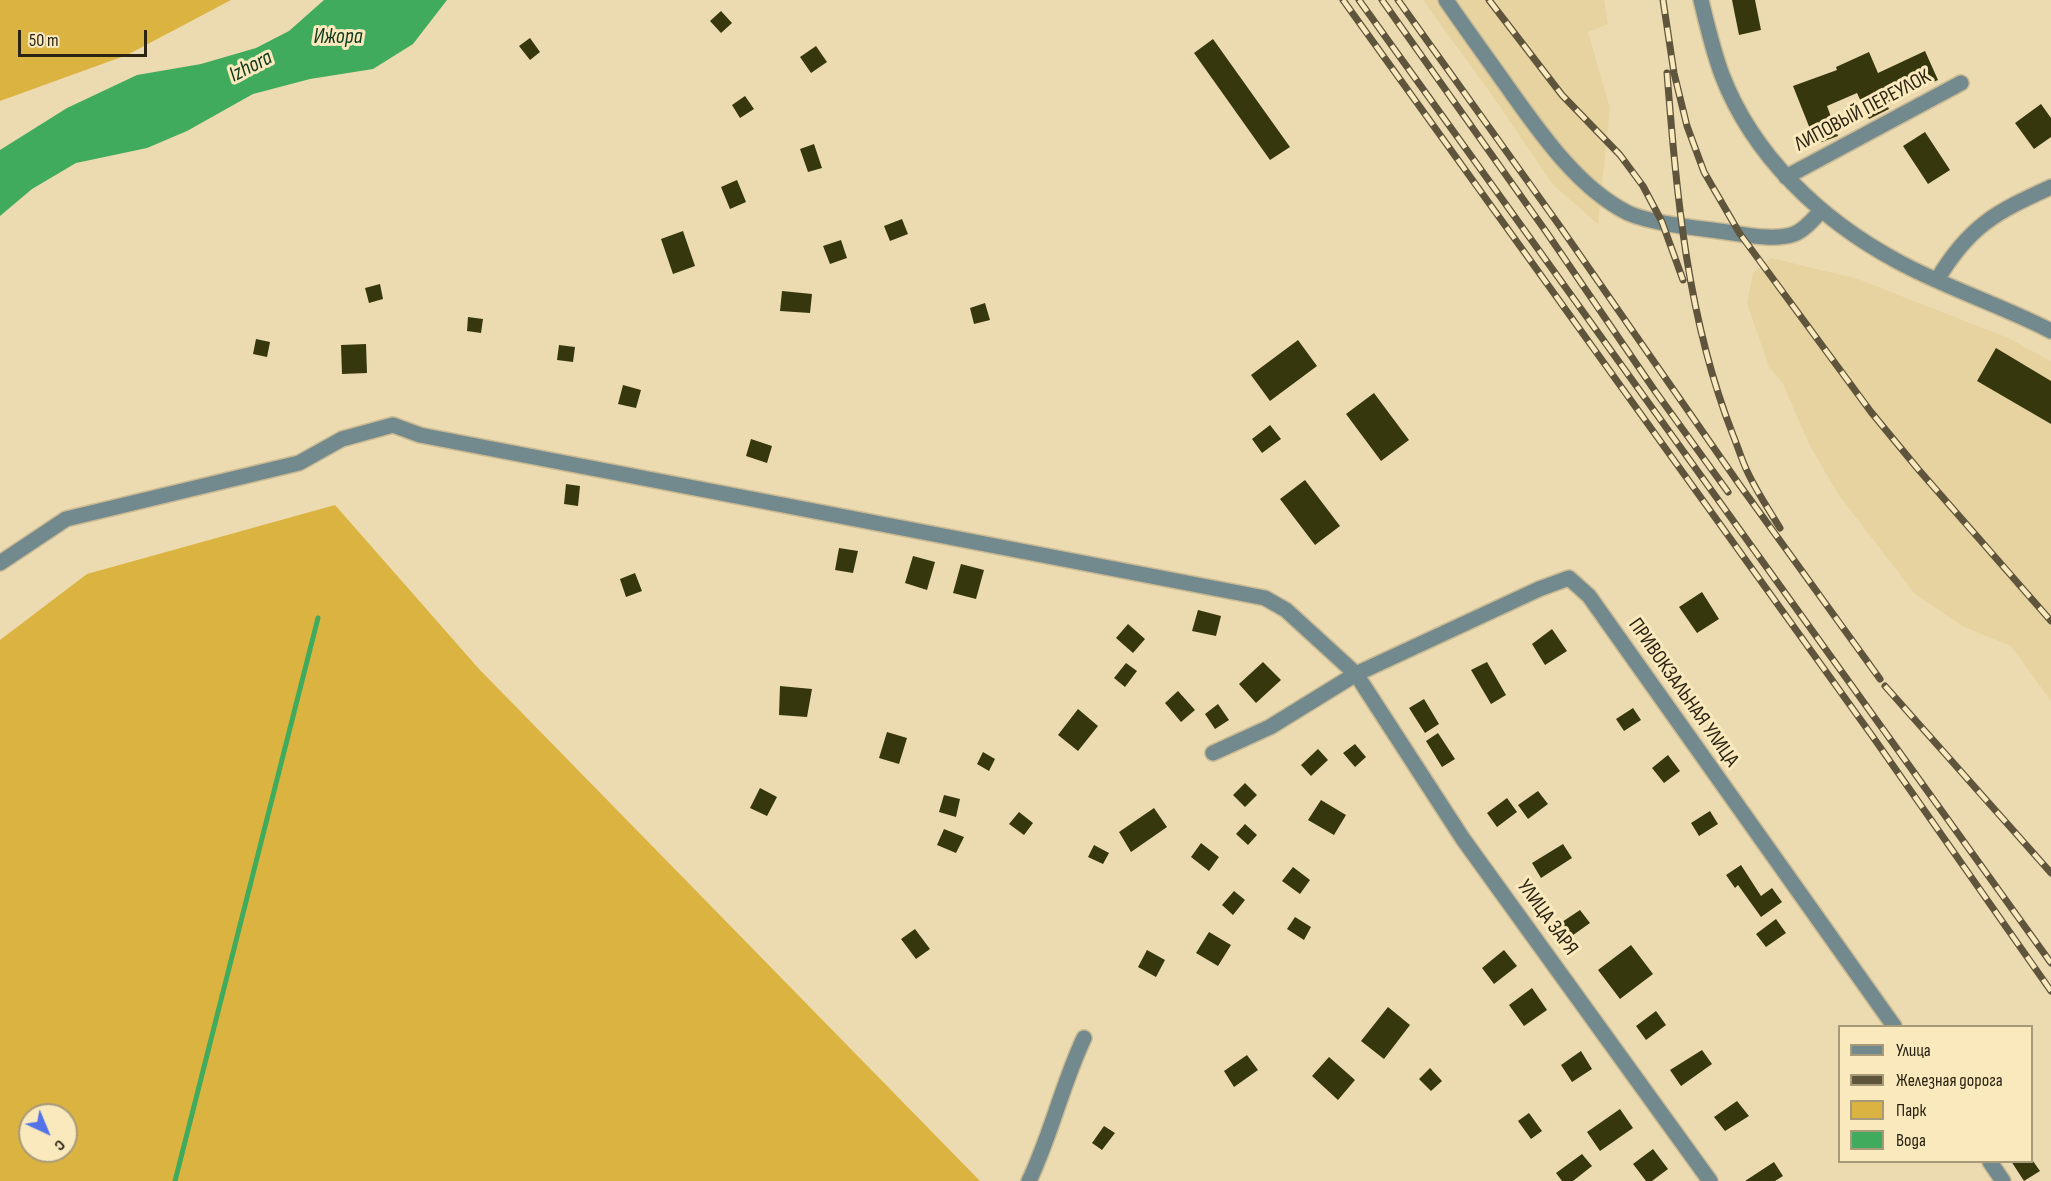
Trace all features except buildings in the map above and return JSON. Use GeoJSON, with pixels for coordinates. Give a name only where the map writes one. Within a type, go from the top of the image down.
{"type":"FeatureCollection","features":[{"type":"Feature","properties":{"kind":"street"},"geometry":{"type":"LineString","coordinates":[[1446,0],[1539,132],[1598,193],[1629,213],[1681,225],[1775,236],[1795,234],[1822,210]]}},
{"type":"Feature","properties":{"kind":"street"},"geometry":{"type":"LineString","coordinates":[[1701,0],[1710,40],[1722,76],[1755,139],[1786,177],[1822,210],[1888,256],[2051,332]]}},
{"type":"Feature","properties":{"kind":"street","name":"ЛИПОВЫЙ ПЕРЕУЛОК"},"geometry":{"type":"LineString","coordinates":[[1786,177],[1961,83]]}},
{"type":"Feature","properties":{"kind":"street"},"geometry":{"type":"LineString","coordinates":[[1937,280],[1950,258],[1966,239],[1989,218],[2051,187]]}},
{"type":"Feature","properties":{"kind":"street","name":"УЛИЦА ЗАРЯ"},"geometry":{"type":"LineString","coordinates":[[0,563],[66,519],[299,463],[342,439],[393,425],[420,435],[1265,598],[1286,610],[1356,674],[1464,838],[1710,1181]]}},
{"type":"Feature","properties":{"kind":"street","name":"ПРИВОКЗАЛЬНАЯ УЛИЦА"},"geometry":{"type":"LineString","coordinates":[[1356,674],[1539,589],[1569,578],[1589,596],[1893,1025]]}},
{"type":"Feature","properties":{"kind":"street"},"geometry":{"type":"LineString","coordinates":[[1213,753],[1270,727],[1356,674]]}},
{"type":"Feature","properties":{"kind":"street"},"geometry":{"type":"LineString","coordinates":[[1029,1181],[1084,1038]]}},
{"type":"Feature","properties":{"kind":"street"},"geometry":{"type":"LineString","coordinates":[[1991,1163],[2003,1181]]}},
{"type":"Feature","properties":{"kind":"shaded area"},"geometry":{"type":"Polygon","coordinates":[[[1423,0],[1604,0],[1608,24],[1588,32],[1610,108],[1598,224],[1553,185],[1423,0]]]}},
{"type":"Feature","properties":{"kind":"shaded area"},"geometry":{"type":"Polygon","coordinates":[[[1771,258],[1858,279],[2008,338],[2051,361],[2051,701],[2011,646],[1964,627],[1915,594],[1838,494],[1809,444],[1783,384],[1769,367],[1747,303],[1753,273],[1771,258]]]}},
{"type":"Feature","properties":{"kind":"green space"},"geometry":{"type":"Polygon","coordinates":[[[0,0],[231,0],[127,55],[0,101],[0,0]]]}},
{"type":"Feature","properties":{"kind":"green space"},"geometry":{"type":"Polygon","coordinates":[[[335,505],[479,669],[980,1181],[0,1181],[0,640],[87,574],[335,505]]]}},
{"type":"Feature","properties":{"kind":"water","name":"Ижора"},"geometry":{"type":"Polygon","coordinates":[[[324,0],[447,0],[413,44],[373,69],[310,79],[253,94],[187,131],[147,148],[76,163],[32,189],[0,216],[0,150],[67,108],[137,75],[201,64],[256,48],[289,31],[324,0]]]}},
{"type":"Feature","properties":{"kind":"waterway"},"geometry":{"type":"LineString","coordinates":[[175,1181],[318,618]]}},
{"type":"Feature","properties":{"kind":"railway"},"geometry":{"type":"LineString","coordinates":[[1343,0],[1873,737],[2051,991]]}},
{"type":"Feature","properties":{"kind":"railway"},"geometry":{"type":"LineString","coordinates":[[1359,0],[2051,963]]}},
{"type":"Feature","properties":{"kind":"railway"},"geometry":{"type":"LineString","coordinates":[[1382,0],[1728,492]]}},
{"type":"Feature","properties":{"kind":"railway"},"geometry":{"type":"LineString","coordinates":[[1398,0],[1559,225],[1739,484],[1880,679]]}},
{"type":"Feature","properties":{"kind":"railway"},"geometry":{"type":"LineString","coordinates":[[1489,0],[1562,95],[1620,155],[1643,186],[1662,222],[1683,280]]}},
{"type":"Feature","properties":{"kind":"railway"},"geometry":{"type":"LineString","coordinates":[[1663,0],[1674,73],[1687,126],[1704,172],[1740,234],[1871,412],[2051,621]]}},
{"type":"Feature","properties":{"kind":"railway"},"geometry":{"type":"LineString","coordinates":[[1667,73],[1686,257],[1705,346],[1717,391],[1744,464],[1780,528]]}},
{"type":"Feature","properties":{"kind":"railway"},"geometry":{"type":"LineString","coordinates":[[1885,686],[2051,873]]}},
{"type":"Feature","properties":{"kind":"water label","name":"Izhora"},"geometry":{"type":"Point","coordinates":[251,67]}}]}
